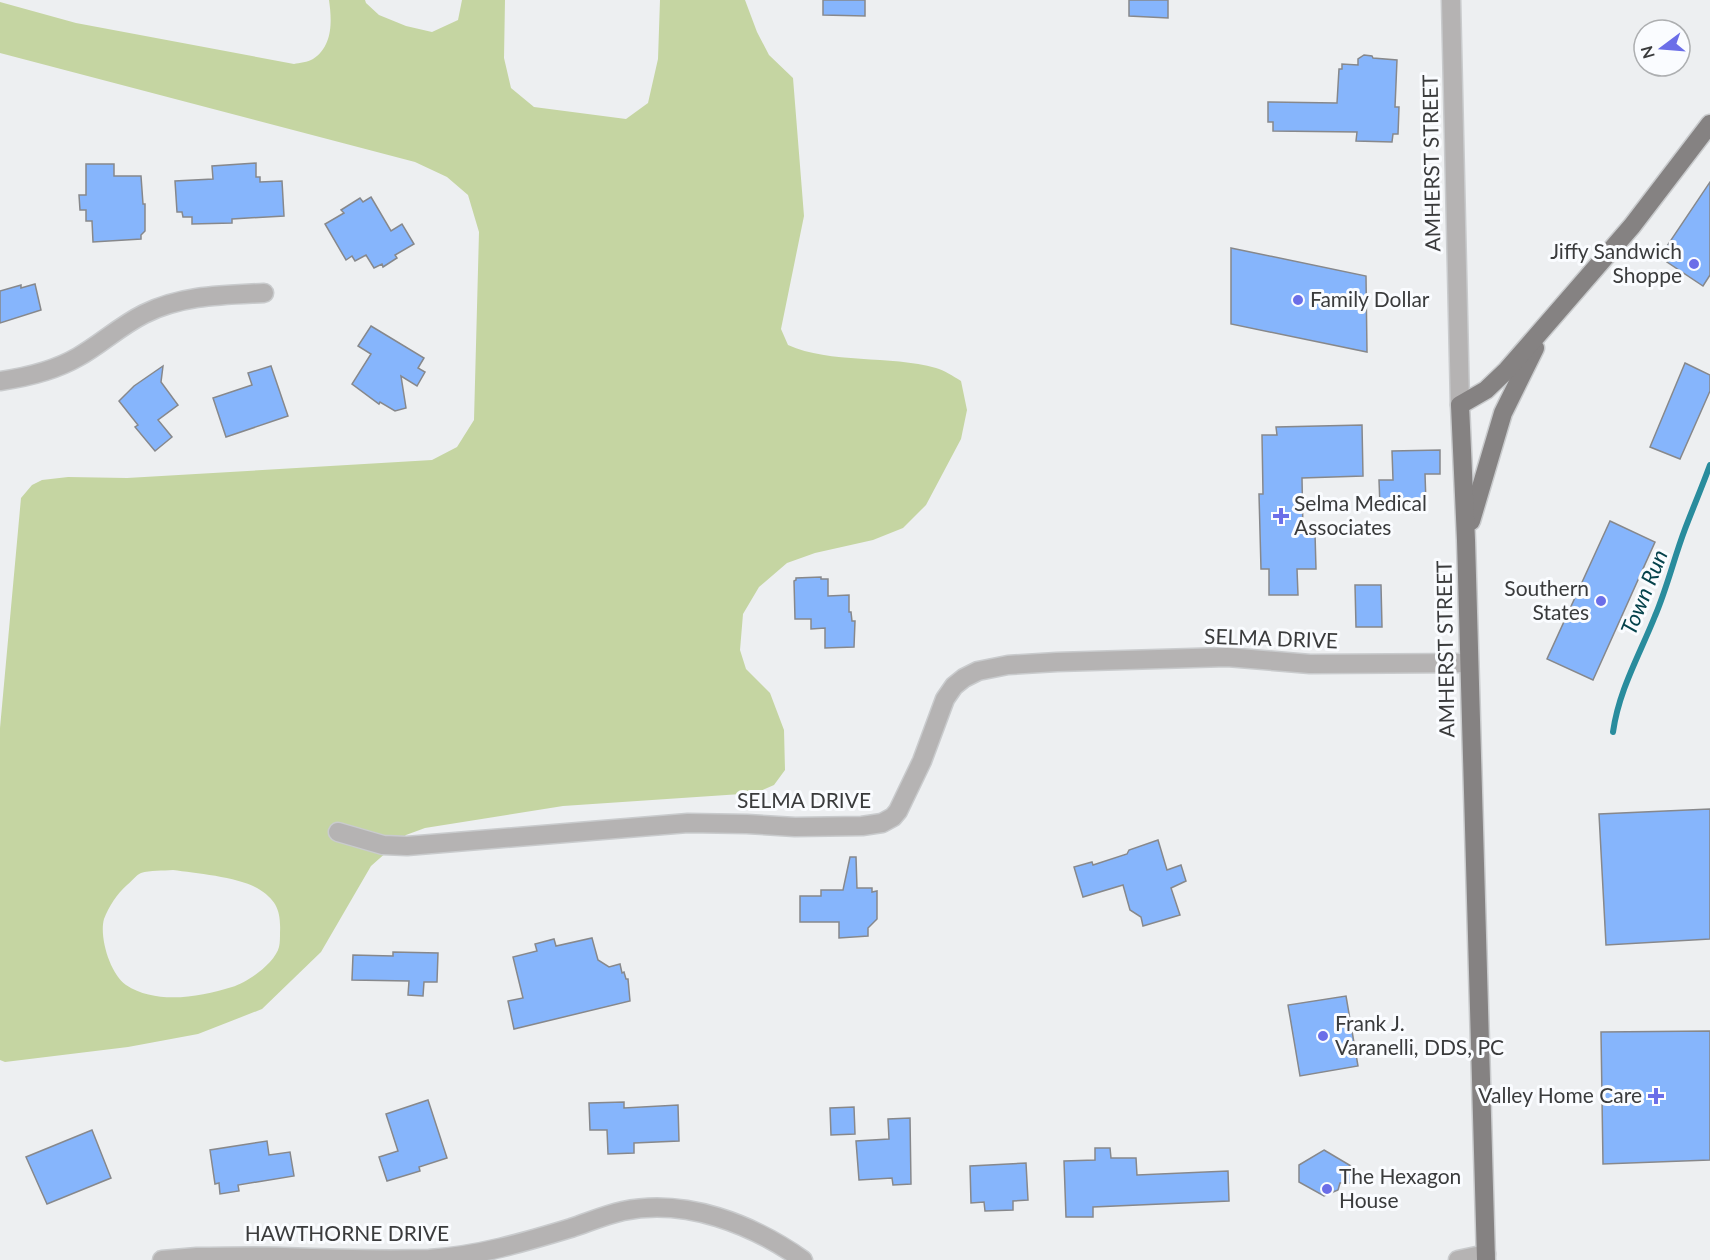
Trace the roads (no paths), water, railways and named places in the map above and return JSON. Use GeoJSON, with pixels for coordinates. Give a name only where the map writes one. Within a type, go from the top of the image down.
{"type":"FeatureCollection","features":[{"type":"Feature","properties":{"kind":"main road"},"geometry":{"type":"LineString","coordinates":[[1460,405],[1486,390],[1546,325],[1632,226],[1710,124]]}},
{"type":"Feature","properties":{"kind":"main road"},"geometry":{"type":"LineString","coordinates":[[1466,540],[1503,412],[1546,325]]}},
{"type":"Feature","properties":{"kind":"main road","name":"AMHERST STREET"},"geometry":{"type":"LineString","coordinates":[[1460,405],[1466,540],[1486,1257]]}},
{"type":"Feature","properties":{"kind":"street","name":"AMHERST STREET"},"geometry":{"type":"LineString","coordinates":[[1451,0],[1460,405]]}},
{"type":"Feature","properties":{"kind":"street"},"geometry":{"type":"LineString","coordinates":[[0,381],[25,378],[53,369],[79,357],[123,325],[145,313],[175,302],[205,296],[264,293]]}},
{"type":"Feature","properties":{"kind":"street","name":"SELMA DRIVE"},"geometry":{"type":"LineString","coordinates":[[338,832],[382,845],[407,846],[688,823],[795,828],[862,826],[882,823],[898,811],[922,761],[945,699],[954,686],[978,671],[1008,665],[1098,659],[1227,657],[1310,664],[1469,663]]}},
{"type":"Feature","properties":{"kind":"street","name":"HAWTHORNE DRIVE"},"geometry":{"type":"LineString","coordinates":[[162,1260],[197,1257],[429,1259],[486,1252],[626,1210],[659,1208],[694,1212],[730,1221],[777,1242],[802,1260]]}},
{"type":"Feature","properties":{"kind":"street"},"geometry":{"type":"LineString","coordinates":[[1458,1260],[1486,1257]]}},
{"type":"Feature","properties":{"kind":"waterway","name":"Town Run"},"geometry":{"type":"LineString","coordinates":[[1613,732],[1625,687],[1659,605],[1710,465]]}},
{"type":"Feature","properties":{"kind":"place","name":"Jiffy Sandwich Shoppe"},"geometry":{"type":"Point","coordinates":[1694,264]}},
{"type":"Feature","properties":{"kind":"place","name":"Family Dollar"},"geometry":{"type":"Point","coordinates":[1298,300]}},
{"type":"Feature","properties":{"kind":"place","name":"Selma Medical Associates"},"geometry":{"type":"Point","coordinates":[1281,516]}},
{"type":"Feature","properties":{"kind":"place","name":"Southern States"},"geometry":{"type":"Point","coordinates":[1601,601]}},
{"type":"Feature","properties":{"kind":"place","name":"Frank J. Varanelli, DDS, PC"},"geometry":{"type":"Point","coordinates":[1323,1036]}},
{"type":"Feature","properties":{"kind":"place","name":"Valley Home Care"},"geometry":{"type":"Point","coordinates":[1656,1096]}},
{"type":"Feature","properties":{"kind":"place","name":"The Hexagon House"},"geometry":{"type":"Point","coordinates":[1327,1189]}}]}
